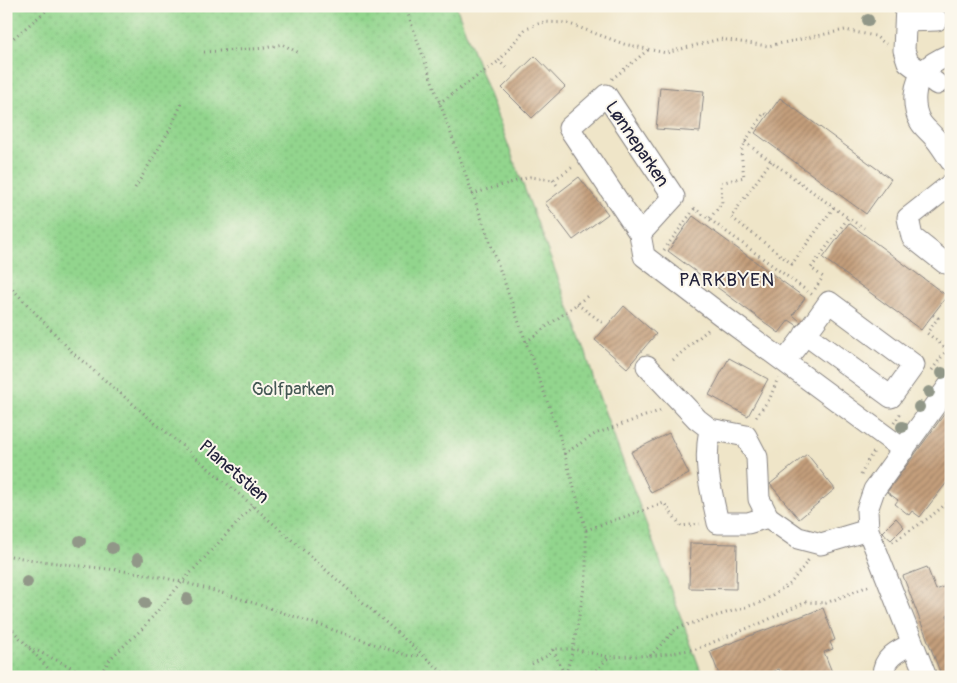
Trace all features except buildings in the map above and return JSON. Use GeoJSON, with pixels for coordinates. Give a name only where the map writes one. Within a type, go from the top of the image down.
{"type":"FeatureCollection","features":[{"type":"Feature","properties":{"kind":"street"},"geometry":{"type":"LineString","coordinates":[[937,20],[906,13],[904,50],[908,62],[937,77]]}},
{"type":"Feature","properties":{"kind":"street"},"geometry":{"type":"LineString","coordinates":[[951,54],[934,63],[937,77],[927,103],[929,124],[934,136],[951,161]]}},
{"type":"Feature","properties":{"kind":"street","name":"Lønneparken"},"geometry":{"type":"LineString","coordinates":[[640,234],[674,197],[606,96],[569,128],[640,234],[644,256],[904,450]]}},
{"type":"Feature","properties":{"kind":"street"},"geometry":{"type":"LineString","coordinates":[[945,263],[912,237],[908,218],[951,184]]}},
{"type":"Feature","properties":{"kind":"street"},"geometry":{"type":"LineString","coordinates":[[785,361],[805,334],[819,300],[829,302],[914,365],[891,397],[805,334]]}},
{"type":"Feature","properties":{"kind":"street"},"geometry":{"type":"LineString","coordinates":[[647,366],[697,419],[710,429],[746,436],[757,457],[759,498],[768,517],[798,538],[821,544],[868,530]]}},
{"type":"Feature","properties":{"kind":"street"},"geometry":{"type":"LineString","coordinates":[[926,677],[868,530],[867,510],[874,490],[951,383]]}},
{"type":"Feature","properties":{"kind":"street"},"geometry":{"type":"LineString","coordinates":[[710,429],[706,448],[708,479],[718,523],[748,523],[768,517]]}},
{"type":"Feature","properties":{"kind":"street"},"geometry":{"type":"LineString","coordinates":[[883,677],[885,665],[890,657],[898,650],[913,644]]}},
{"type":"Feature","properties":{"kind":"path"},"geometry":{"type":"LineString","coordinates":[[6,44],[52,6]]}},
{"type":"Feature","properties":{"kind":"path"},"geometry":{"type":"LineString","coordinates":[[404,6],[558,431],[586,530],[586,578],[573,649],[565,676]]}},
{"type":"Feature","properties":{"kind":"path"},"geometry":{"type":"LineString","coordinates":[[440,103],[499,62],[526,28],[544,22],[567,23],[624,44],[666,53],[720,39],[768,46],[845,30],[875,36],[896,50],[904,50]]}},
{"type":"Feature","properties":{"kind":"path"},"geometry":{"type":"LineString","coordinates":[[204,52],[266,48],[282,44],[299,53]]}},
{"type":"Feature","properties":{"kind":"path"},"geometry":{"type":"LineString","coordinates":[[606,96],[610,80],[648,49]]}},
{"type":"Feature","properties":{"kind":"path"},"geometry":{"type":"LineString","coordinates":[[499,62],[506,68]]}},
{"type":"Feature","properties":{"kind":"path"},"geometry":{"type":"LineString","coordinates":[[135,188],[169,131],[182,103]]}},
{"type":"Feature","properties":{"kind":"path"},"geometry":{"type":"LineString","coordinates":[[710,218],[722,203],[721,183],[744,177],[741,152],[745,142],[764,113],[768,115]]}},
{"type":"Feature","properties":{"kind":"path"},"geometry":{"type":"LineString","coordinates":[[745,142],[864,228]]}},
{"type":"Feature","properties":{"kind":"path"},"geometry":{"type":"LineString","coordinates":[[472,194],[530,177],[553,180],[588,156]]}},
{"type":"Feature","properties":{"kind":"path"},"geometry":{"type":"LineString","coordinates":[[771,161],[731,217],[792,264],[834,207]]}},
{"type":"Feature","properties":{"kind":"path"},"geometry":{"type":"LineString","coordinates":[[553,180],[559,188]]}},
{"type":"Feature","properties":{"kind":"path"},"geometry":{"type":"LineString","coordinates":[[674,197],[710,218],[819,300],[824,277],[811,268],[848,218]]}},
{"type":"Feature","properties":{"kind":"path"},"geometry":{"type":"LineString","coordinates":[[661,254],[695,208]]}},
{"type":"Feature","properties":{"kind":"path","name":"Planetstien"},"geometry":{"type":"LineString","coordinates":[[6,282],[74,354],[448,677]]}},
{"type":"Feature","properties":{"kind":"path"},"geometry":{"type":"LineString","coordinates":[[526,342],[589,294]]}},
{"type":"Feature","properties":{"kind":"path"},"geometry":{"type":"LineString","coordinates":[[577,304],[603,324]]}},
{"type":"Feature","properties":{"kind":"path"},"geometry":{"type":"LineString","coordinates":[[673,360],[706,332],[721,315]]}},
{"type":"Feature","properties":{"kind":"path"},"geometry":{"type":"LineString","coordinates":[[933,315],[938,318],[927,333],[947,349]]}},
{"type":"Feature","properties":{"kind":"path"},"geometry":{"type":"LineString","coordinates":[[756,417],[770,398],[785,361]]}},
{"type":"Feature","properties":{"kind":"path"},"geometry":{"type":"LineString","coordinates":[[564,454],[595,434],[662,410]]}},
{"type":"Feature","properties":{"kind":"path"},"geometry":{"type":"LineString","coordinates":[[876,552],[882,550],[930,517],[951,500]]}},
{"type":"Feature","properties":{"kind":"path"},"geometry":{"type":"LineString","coordinates":[[586,530],[664,503],[681,526],[718,523]]}},
{"type":"Feature","properties":{"kind":"path"},"geometry":{"type":"LineString","coordinates":[[98,677],[111,658],[143,628],[182,582],[252,506]]}},
{"type":"Feature","properties":{"kind":"path"},"geometry":{"type":"LineString","coordinates":[[650,656],[677,628],[762,602],[790,584],[821,544]]}},
{"type":"Feature","properties":{"kind":"path"},"geometry":{"type":"LineString","coordinates":[[6,555],[37,562],[140,573],[182,582],[261,605],[409,656],[422,655]]}},
{"type":"Feature","properties":{"kind":"path"},"geometry":{"type":"LineString","coordinates":[[553,649],[573,649],[609,657],[650,656],[696,649],[761,623],[806,602],[826,603],[887,579]]}},
{"type":"Feature","properties":{"kind":"path"},"geometry":{"type":"LineString","coordinates":[[6,623],[56,677]]}},
{"type":"Feature","properties":{"kind":"path"},"geometry":{"type":"LineString","coordinates":[[27,646],[92,677]]}},
{"type":"Feature","properties":{"kind":"path"},"geometry":{"type":"LineString","coordinates":[[532,664],[549,655],[553,649]]}},
{"type":"Feature","properties":{"kind":"path"},"geometry":{"type":"LineString","coordinates":[[553,649],[565,676]]}},
{"type":"Feature","properties":{"kind":"path"},"geometry":{"type":"LineString","coordinates":[[589,677],[609,657]]}},
{"type":"Feature","properties":{"kind":"path"},"geometry":{"type":"LineString","coordinates":[[6,670],[11,677]]}},
{"type":"Feature","properties":{"kind":"green space","name":"Golfparken"},"geometry":{"type":"Polygon","coordinates":[[[6,6],[456,6],[585,350],[597,391],[703,677],[6,677],[6,6]]]}},
{"type":"Feature","properties":{"kind":"district","name":"PARKBYEN"},"geometry":{"type":"Point","coordinates":[727,280]}}]}
